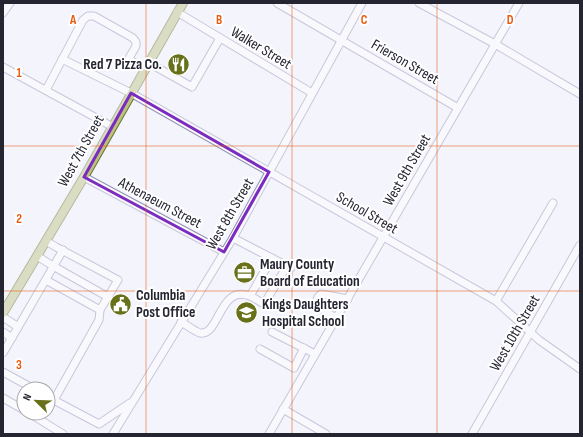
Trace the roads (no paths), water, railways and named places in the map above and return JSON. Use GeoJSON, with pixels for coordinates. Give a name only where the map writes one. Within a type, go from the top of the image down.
{"type":"FeatureCollection","features":[{"type":"Feature","properties":{"kind":"main road","name":"West 7th Street"},"geometry":{"type":"LineString","coordinates":[[4,309],[84,177],[130,93],[183,3]]}},
{"type":"Feature","properties":{"kind":"street"},"geometry":{"type":"LineString","coordinates":[[3,13],[10,3]]}},
{"type":"Feature","properties":{"kind":"street","name":"Frierson Street"},"geometry":{"type":"LineString","coordinates":[[277,3],[458,108]]}},
{"type":"Feature","properties":{"kind":"street","name":"West 8th Street"},"geometry":{"type":"LineString","coordinates":[[113,434],[233,238],[362,3]]}},
{"type":"Feature","properties":{"kind":"street"},"geometry":{"type":"LineString","coordinates":[[419,3],[495,44],[580,94]]}},
{"type":"Feature","properties":{"kind":"street","name":"West 9th Street"},"geometry":{"type":"LineString","coordinates":[[269,434],[519,3]]}},
{"type":"Feature","properties":{"kind":"street","name":"Walker Street"},"geometry":{"type":"LineString","coordinates":[[177,12],[312,93]]}},
{"type":"Feature","properties":{"kind":"street"},"geometry":{"type":"LineString","coordinates":[[46,90],[83,20],[88,16],[94,16],[133,38],[136,42],[136,46],[129,58],[130,60],[147,66],[192,87],[220,38]]}},
{"type":"Feature","properties":{"kind":"street","name":"School Street"},"geometry":{"type":"LineString","coordinates":[[62,59],[130,93],[496,302],[539,340],[580,369]]}},
{"type":"Feature","properties":{"kind":"street"},"geometry":{"type":"LineString","coordinates":[[3,66],[112,126]]}},
{"type":"Feature","properties":{"kind":"street","name":"Athenaeum Street"},"geometry":{"type":"LineString","coordinates":[[84,177],[224,252]]}},
{"type":"Feature","properties":{"kind":"street"},"geometry":{"type":"LineString","coordinates":[[496,302],[554,203]]}},
{"type":"Feature","properties":{"kind":"street"},"geometry":{"type":"LineString","coordinates":[[181,322],[200,333],[205,332],[211,329],[228,299],[233,296],[250,296],[264,304],[289,267],[233,238]]}},
{"type":"Feature","properties":{"kind":"street"},"geometry":{"type":"LineString","coordinates":[[46,240],[118,280],[100,310],[98,320],[56,390]]}},
{"type":"Feature","properties":{"kind":"street","name":"West 10th Street"},"geometry":{"type":"LineString","coordinates":[[472,434],[580,245]]}},
{"type":"Feature","properties":{"kind":"street"},"geometry":{"type":"LineString","coordinates":[[3,353],[63,250]]}},
{"type":"Feature","properties":{"kind":"street"},"geometry":{"type":"LineString","coordinates":[[37,256],[108,297]]}},
{"type":"Feature","properties":{"kind":"street"},"geometry":{"type":"LineString","coordinates":[[250,296],[272,258]]}},
{"type":"Feature","properties":{"kind":"street"},"geometry":{"type":"LineString","coordinates":[[46,280],[100,310]]}},
{"type":"Feature","properties":{"kind":"street"},"geometry":{"type":"LineString","coordinates":[[336,318],[315,305],[318,297],[321,294],[348,299]]}},
{"type":"Feature","properties":{"kind":"street"},"geometry":{"type":"LineString","coordinates":[[3,317],[18,327]]}},
{"type":"Feature","properties":{"kind":"street"},"geometry":{"type":"LineString","coordinates":[[3,332],[12,338]]}},
{"type":"Feature","properties":{"kind":"street"},"geometry":{"type":"LineString","coordinates":[[272,332],[315,354]]}},
{"type":"Feature","properties":{"kind":"street"},"geometry":{"type":"LineString","coordinates":[[260,349],[294,368],[304,348]]}},
{"type":"Feature","properties":{"kind":"street"},"geometry":{"type":"LineString","coordinates":[[3,372],[19,381]]}},
{"type":"Feature","properties":{"kind":"street"},"geometry":{"type":"LineString","coordinates":[[3,398],[16,405]]}},
{"type":"Feature","properties":{"kind":"street"},"geometry":{"type":"LineString","coordinates":[[56,401],[99,424],[132,401]]}},
{"type":"Feature","properties":{"kind":"street"},"geometry":{"type":"LineString","coordinates":[[284,409],[326,434]]}},
{"type":"Feature","properties":{"kind":"street"},"geometry":{"type":"LineString","coordinates":[[43,421],[64,434]]}},
{"type":"Feature","properties":{"kind":"street"},"geometry":{"type":"LineString","coordinates":[[51,426],[51,434]]}},
{"type":"Feature","properties":{"kind":"place","name":"Red 7 Pizza Co."},"geometry":{"type":"Point","coordinates":[178,64]}},
{"type":"Feature","properties":{"kind":"place","name":"Maury County Board of Education"},"geometry":{"type":"Point","coordinates":[244,273]}},
{"type":"Feature","properties":{"kind":"place","name":"Columbia Post Office"},"geometry":{"type":"Point","coordinates":[121,304]}},
{"type":"Feature","properties":{"kind":"place","name":"Kings Daughters Hospital School"},"geometry":{"type":"Point","coordinates":[247,313]}}]}
